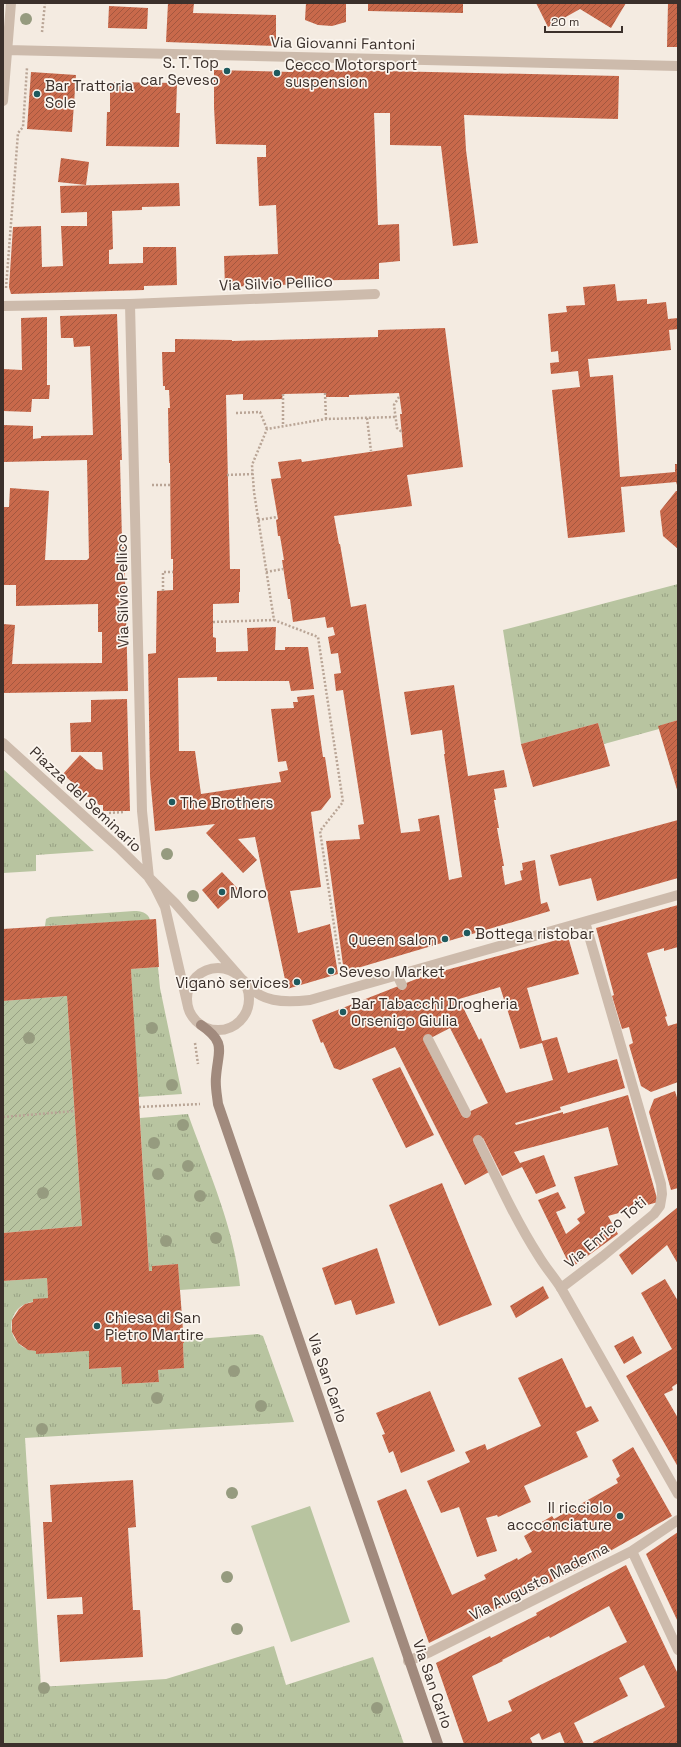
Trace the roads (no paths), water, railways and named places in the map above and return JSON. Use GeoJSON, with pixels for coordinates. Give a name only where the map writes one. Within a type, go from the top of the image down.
{"type":"FeatureCollection","features":[{"type":"Feature","properties":{"kind":"street"},"geometry":{"type":"LineString","coordinates":[[3,101],[11,3]]}},
{"type":"Feature","properties":{"kind":"street","name":"Via Giovanni Fantoni"},"geometry":{"type":"LineString","coordinates":[[7,50],[678,66]]}},
{"type":"Feature","properties":{"kind":"street","name":"Via Silvio Pellico"},"geometry":{"type":"LineString","coordinates":[[8,306],[130,304],[375,294]]}},
{"type":"Feature","properties":{"kind":"street","name":"Via Silvio Pellico"},"geometry":{"type":"LineString","coordinates":[[130,304],[142,811],[149,878]]}},
{"type":"Feature","properties":{"kind":"street","name":"Piazza del Seminario"},"geometry":{"type":"LineString","coordinates":[[3,743],[118,847],[175,903],[241,978],[248,990],[249,1000],[247,1010],[242,1019],[234,1026],[224,1030],[210,1029],[201,1025],[192,1015],[188,1006],[165,908],[149,878]]}},
{"type":"Feature","properties":{"kind":"street"},"geometry":{"type":"LineString","coordinates":[[188,1006],[188,992],[191,983],[197,976],[205,971],[220,968],[231,971],[241,978],[251,990],[260,996],[273,1000],[290,1002],[310,1000],[678,895]]}},
{"type":"Feature","properties":{"kind":"street","name":"Via Enrico Toti"},"geometry":{"type":"LineString","coordinates":[[585,922],[661,1184],[662,1194],[660,1206],[646,1221],[561,1288],[678,1494]]}},
{"type":"Feature","properties":{"kind":"street"},"geometry":{"type":"LineString","coordinates":[[397,975],[402,985]]}},
{"type":"Feature","properties":{"kind":"street","name":"Via San Carlo"},"geometry":{"type":"LineString","coordinates":[[201,1025],[217,1039],[219,1044],[220,1054],[216,1079],[218,1104],[408,1661],[438,1744]]}},
{"type":"Feature","properties":{"kind":"street"},"geometry":{"type":"LineString","coordinates":[[428,1039],[466,1113]]}},
{"type":"Feature","properties":{"kind":"street"},"geometry":{"type":"LineString","coordinates":[[478,1140],[511,1210],[548,1270],[561,1288]]}},
{"type":"Feature","properties":{"kind":"street","name":"Via Augusto Maderna"},"geometry":{"type":"LineString","coordinates":[[408,1661],[430,1652],[632,1551],[678,1520]]}},
{"type":"Feature","properties":{"kind":"street"},"geometry":{"type":"LineString","coordinates":[[632,1551],[678,1650]]}},
{"type":"Feature","properties":{"kind":"place","name":"S. T. Top car Seveso"},"geometry":{"type":"Point","coordinates":[227,71]}},
{"type":"Feature","properties":{"kind":"place","name":"Cecco Motorsport suspension"},"geometry":{"type":"Point","coordinates":[277,73]}},
{"type":"Feature","properties":{"kind":"place","name":"Bar Trattoria Sole"},"geometry":{"type":"Point","coordinates":[37,94]}},
{"type":"Feature","properties":{"kind":"place","name":"The Brothers"},"geometry":{"type":"Point","coordinates":[172,802]}},
{"type":"Feature","properties":{"kind":"place","name":"Moro"},"geometry":{"type":"Point","coordinates":[222,892]}},
{"type":"Feature","properties":{"kind":"place","name":"Bottega ristobar"},"geometry":{"type":"Point","coordinates":[467,933]}},
{"type":"Feature","properties":{"kind":"place","name":"Queen salon"},"geometry":{"type":"Point","coordinates":[445,939]}},
{"type":"Feature","properties":{"kind":"place","name":"Seveso Market"},"geometry":{"type":"Point","coordinates":[331,971]}},
{"type":"Feature","properties":{"kind":"place","name":"Viganò services"},"geometry":{"type":"Point","coordinates":[297,982]}},
{"type":"Feature","properties":{"kind":"place","name":"Bar Tabacchi Drogheria Orsenigo Giulia"},"geometry":{"type":"Point","coordinates":[343,1012]}},
{"type":"Feature","properties":{"kind":"place","name":"Chiesa di San Pietro Martire"},"geometry":{"type":"Point","coordinates":[97,1326]}},
{"type":"Feature","properties":{"kind":"place","name":"Il ricciolo accconciature"},"geometry":{"type":"Point","coordinates":[620,1516]}}]}
